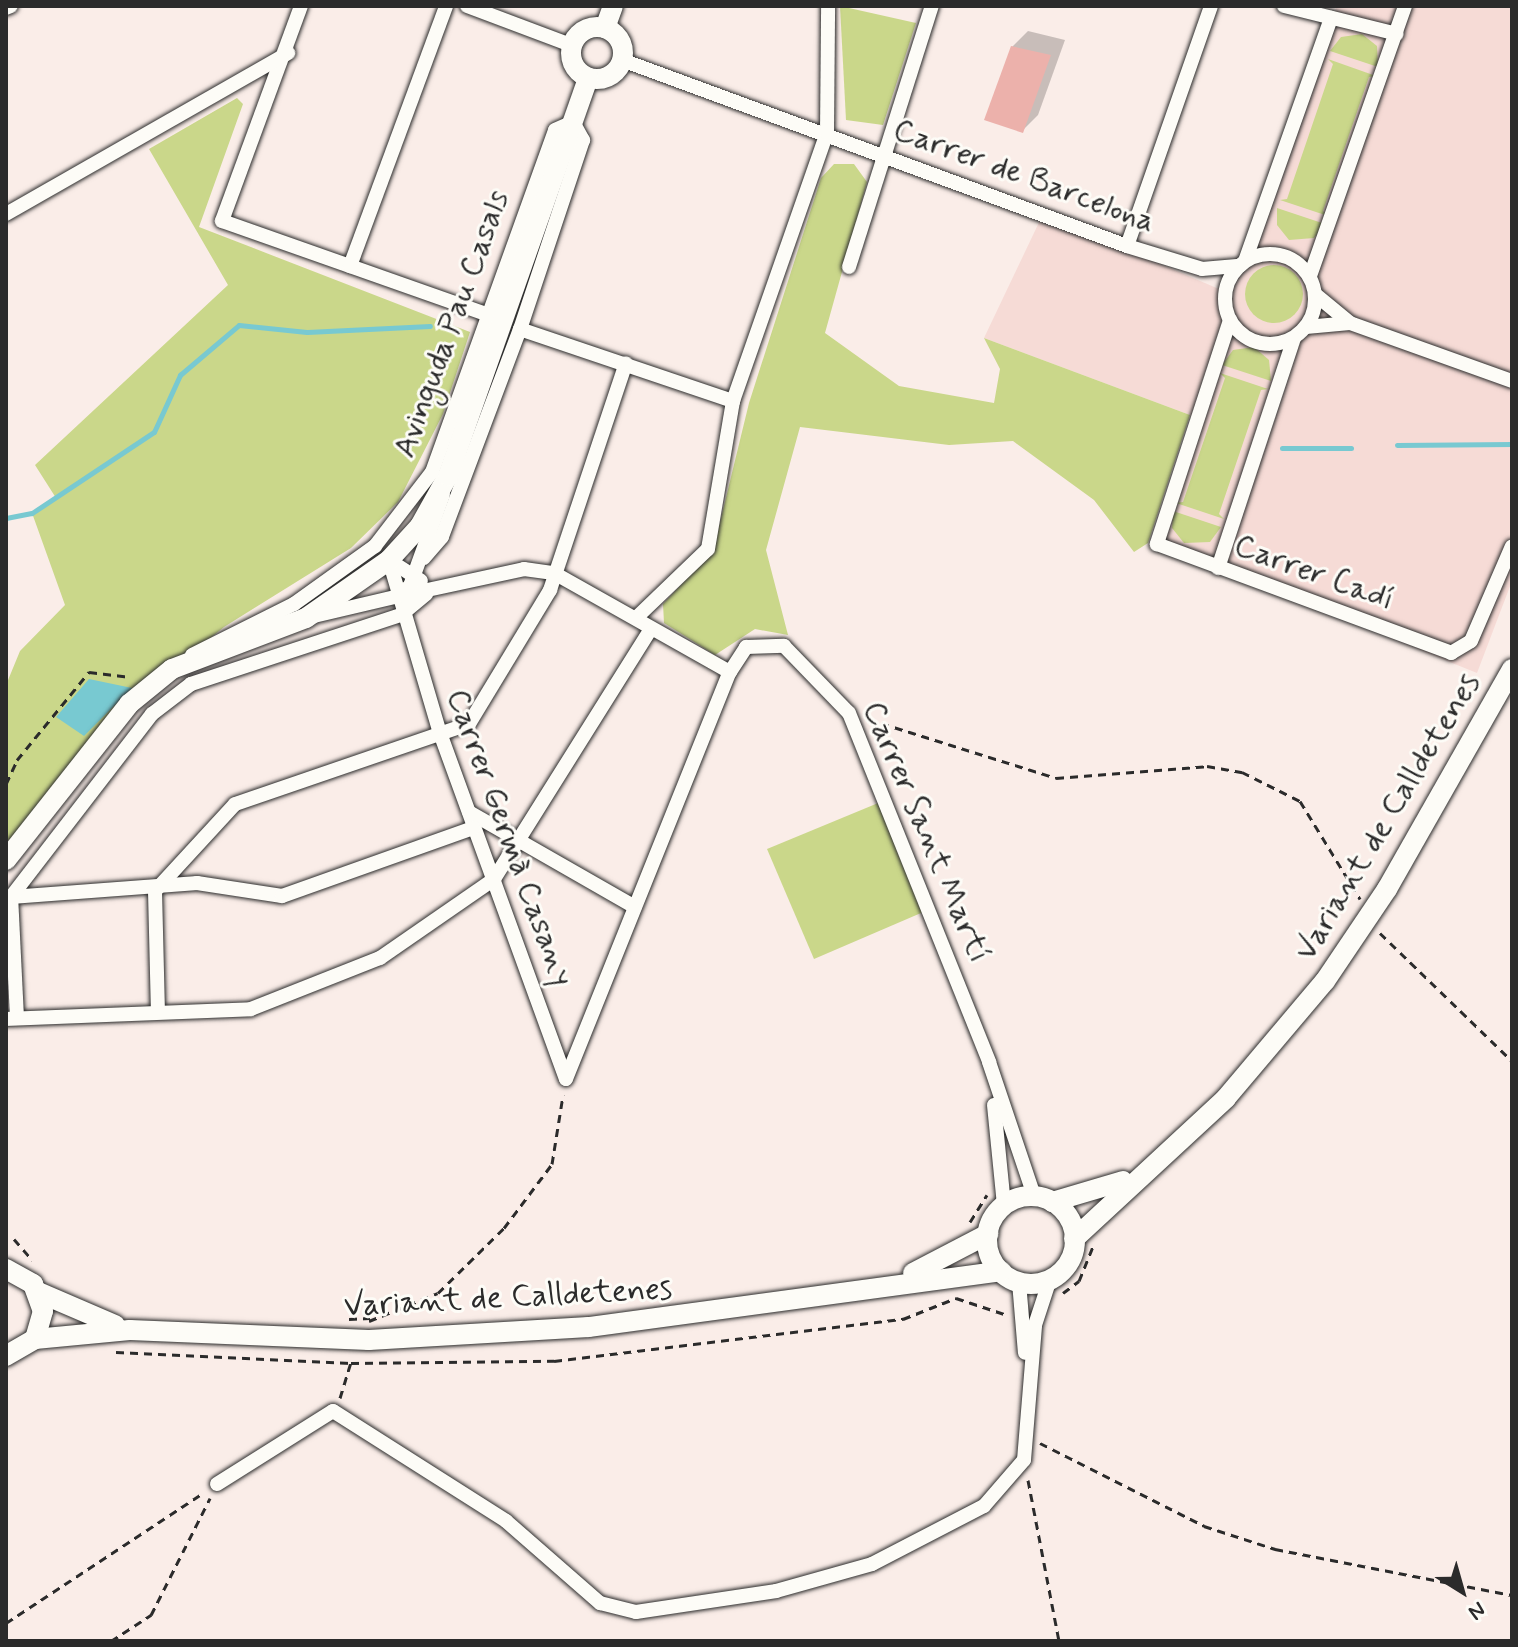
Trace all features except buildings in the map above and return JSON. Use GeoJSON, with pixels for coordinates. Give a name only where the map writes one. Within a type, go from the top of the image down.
{"type":"FeatureCollection","features":[{"type":"Feature","properties":{"kind":"street"},"geometry":{"type":"LineString","coordinates":[[301,6],[288,53],[222,221],[489,315]]}},
{"type":"Feature","properties":{"kind":"street"},"geometry":{"type":"LineString","coordinates":[[350,266],[446,6]]}},
{"type":"Feature","properties":{"kind":"street"},"geometry":{"type":"LineString","coordinates":[[467,6],[571,45]]}},
{"type":"Feature","properties":{"kind":"street"},"geometry":{"type":"LineString","coordinates":[[605,28],[613,6]]}},
{"type":"Feature","properties":{"kind":"street"},"geometry":{"type":"LineString","coordinates":[[637,617],[708,549],[733,401],[827,133],[828,6]]}},
{"type":"Feature","properties":{"kind":"street"},"geometry":{"type":"LineString","coordinates":[[849,267],[932,6]]}},
{"type":"Feature","properties":{"kind":"street"},"geometry":{"type":"LineString","coordinates":[[1127,246],[1211,6]]}},
{"type":"Feature","properties":{"kind":"street"},"geometry":{"type":"LineString","coordinates":[[1284,6],[1397,34]]}},
{"type":"Feature","properties":{"kind":"street"},"geometry":{"type":"LineString","coordinates":[[1310,276],[1405,6]]}},
{"type":"Feature","properties":{"kind":"street"},"geometry":{"type":"LineString","coordinates":[[1294,338],[1264,344],[1230,320],[1226,292],[1243,263],[1331,18]]}},
{"type":"Feature","properties":{"kind":"street"},"geometry":{"type":"LineString","coordinates":[[591,27],[605,28],[622,47],[622,60],[602,78],[588,78],[577,71],[571,45],[591,27]]}},
{"type":"Feature","properties":{"kind":"street"},"geometry":{"type":"LineString","coordinates":[[6,214],[288,53]]}},
{"type":"Feature","properties":{"kind":"street","name":"Carrer de Barcelona"},"geometry":{"type":"LineString","coordinates":[[622,60],[1127,246],[1202,269],[1243,263]]}},
{"type":"Feature","properties":{"kind":"street","name":"Avinguda Pau Casals"},"geometry":{"type":"LineString","coordinates":[[172,669],[306,618],[395,597],[418,574],[448,476],[588,78]]}},
{"type":"Feature","properties":{"kind":"street","name":"Avinguda Pau Casals"},"geometry":{"type":"LineString","coordinates":[[172,669],[226,632],[294,604],[375,546],[432,472],[555,130],[573,122]]}},
{"type":"Feature","properties":{"kind":"street","name":"Avinguda Pau Casals"},"geometry":{"type":"LineString","coordinates":[[424,558],[442,537],[520,329],[583,140],[573,122]]}},
{"type":"Feature","properties":{"kind":"street"},"geometry":{"type":"LineString","coordinates":[[1243,263],[1289,257],[1310,276],[1316,295],[1350,323],[1512,381]]}},
{"type":"Feature","properties":{"kind":"street","name":"Carrer de Barcelona"},"geometry":{"type":"LineString","coordinates":[[1202,269],[1226,292]]}},
{"type":"Feature","properties":{"kind":"street"},"geometry":{"type":"LineString","coordinates":[[1218,568],[1294,338],[1306,327],[1316,295]]}},
{"type":"Feature","properties":{"kind":"street","name":"Carrer Cadí"},"geometry":{"type":"LineString","coordinates":[[1230,320],[1157,544],[1451,653],[1471,641],[1512,546]]}},
{"type":"Feature","properties":{"kind":"street"},"geometry":{"type":"LineString","coordinates":[[1306,327],[1350,323]]}},
{"type":"Feature","properties":{"kind":"street"},"geometry":{"type":"LineString","coordinates":[[520,329],[733,401]]}},
{"type":"Feature","properties":{"kind":"street"},"geometry":{"type":"LineString","coordinates":[[158,1012],[155,891],[235,804],[469,724],[554,573],[626,363]]}},
{"type":"Feature","properties":{"kind":"street","name":"Avinguda Pau Casals"},"geometry":{"type":"LineString","coordinates":[[306,618],[389,560],[420,526],[448,476]]}},
{"type":"Feature","properties":{"kind":"street"},"geometry":{"type":"LineString","coordinates":[[389,560],[418,574],[426,594]]}},
{"type":"Feature","properties":{"kind":"street"},"geometry":{"type":"LineString","coordinates":[[389,560],[401,615]]}},
{"type":"Feature","properties":{"kind":"street"},"geometry":{"type":"LineString","coordinates":[[395,597],[426,594],[524,569],[554,573],[730,672],[566,1079]]}},
{"type":"Feature","properties":{"kind":"street"},"geometry":{"type":"LineString","coordinates":[[426,594],[401,615],[191,684],[152,714],[11,897],[12,1018],[251,1009],[307,992],[380,958],[494,879],[525,840],[651,629]]}},
{"type":"Feature","properties":{"kind":"street","name":"Carrer Germà Casany"},"geometry":{"type":"LineString","coordinates":[[401,615],[473,828],[566,1079]]}},
{"type":"Feature","properties":{"kind":"street","name":"Carrer Sant Martí"},"geometry":{"type":"LineString","coordinates":[[730,672],[746,647],[784,646],[849,713],[1043,1199]]}},
{"type":"Feature","properties":{"kind":"street"},"geometry":{"type":"LineString","coordinates":[[6,860],[129,704],[172,669]]}},
{"type":"Feature","properties":{"kind":"street","name":"Variant de Calldetenes"},"geometry":{"type":"LineString","coordinates":[[1074,1239],[1226,1098],[1369,915],[1512,669]]}},
{"type":"Feature","properties":{"kind":"street"},"geometry":{"type":"LineString","coordinates":[[469,812],[525,840],[635,907]]}},
{"type":"Feature","properties":{"kind":"street"},"geometry":{"type":"LineString","coordinates":[[11,897],[155,891],[197,883],[282,896],[473,828]]}},
{"type":"Feature","properties":{"kind":"street","name":"Carrer Sant Martí"},"geometry":{"type":"LineString","coordinates":[[961,989],[991,1091],[1004,1206]]}},
{"type":"Feature","properties":{"kind":"street","name":"Variant de Calldetenes"},"geometry":{"type":"LineString","coordinates":[[1043,1199],[1149,1170]]}},
{"type":"Feature","properties":{"kind":"street"},"geometry":{"type":"LineString","coordinates":[[217,1484],[333,1411],[506,1521],[600,1603],[636,1612],[776,1591],[872,1564],[948,1531],[984,1506],[1024,1460],[1033,1440],[1035,1325],[1050,1279],[1069,1260],[1074,1239],[1069,1218],[1043,1199],[1004,1206],[988,1234],[1010,1277],[1023,1317],[1033,1440]]}},
{"type":"Feature","properties":{"kind":"street","name":"Variant de Calldetenes"},"geometry":{"type":"LineString","coordinates":[[887,1284],[988,1234]]}},
{"type":"Feature","properties":{"kind":"street","name":"Variant de Calldetenes"},"geometry":{"type":"LineString","coordinates":[[10,1245],[11,1270],[38,1292],[130,1330]]}},
{"type":"Feature","properties":{"kind":"street"},"geometry":{"type":"LineString","coordinates":[[1010,1277],[1050,1279]]}},
{"type":"Feature","properties":{"kind":"street","name":"Variant de Calldetenes"},"geometry":{"type":"LineString","coordinates":[[6,1356],[35,1339],[130,1330],[369,1340],[573,1328],[732,1313],[887,1284],[1010,1277]]}},
{"type":"Feature","properties":{"kind":"street"},"geometry":{"type":"LineString","coordinates":[[35,1339],[43,1316],[38,1292]]}},
{"type":"Feature","properties":{"kind":"path"},"geometry":{"type":"LineString","coordinates":[[6,784],[17,760],[89,672],[139,679]]}},
{"type":"Feature","properties":{"kind":"path"},"geometry":{"type":"LineString","coordinates":[[849,713],[1056,778],[1207,766],[1242,772],[1300,801],[1369,915],[1409,963],[1512,1061]]}},
{"type":"Feature","properties":{"kind":"path"},"geometry":{"type":"LineString","coordinates":[[335,1320],[373,1318],[438,1293],[504,1228],[552,1164],[566,1079]]}},
{"type":"Feature","properties":{"kind":"path"},"geometry":{"type":"LineString","coordinates":[[1058,1299],[1079,1281],[1097,1239]]}},
{"type":"Feature","properties":{"kind":"path"},"geometry":{"type":"LineString","coordinates":[[10,1245],[37,1265]]}},
{"type":"Feature","properties":{"kind":"path"},"geometry":{"type":"LineString","coordinates":[[101,1351],[351,1363],[554,1361],[903,1319],[956,1298],[1023,1317]]}},
{"type":"Feature","properties":{"kind":"path"},"geometry":{"type":"LineString","coordinates":[[333,1411],[351,1363]]}},
{"type":"Feature","properties":{"kind":"path"},"geometry":{"type":"LineString","coordinates":[[1033,1440],[1204,1526],[1275,1549],[1512,1595]]}},
{"type":"Feature","properties":{"kind":"path"},"geometry":{"type":"LineString","coordinates":[[1024,1460],[1059,1641]]}},
{"type":"Feature","properties":{"kind":"path"},"geometry":{"type":"LineString","coordinates":[[6,1623],[217,1484]]}},
{"type":"Feature","properties":{"kind":"path"},"geometry":{"type":"LineString","coordinates":[[111,1641],[151,1615],[217,1484]]}},
{"type":"Feature","properties":{"kind":"shaded area"},"geometry":{"type":"Polygon","coordinates":[[[1337,6],[1512,6],[1512,581],[1477,673],[1157,544],[1198,418],[984,338],[1043,214],[1226,292],[1337,6]]]}},
{"type":"Feature","properties":{"kind":"green space"},"geometry":{"type":"Polygon","coordinates":[[[840,6],[916,23],[883,125],[846,120],[840,6]]]}},
{"type":"Feature","properties":{"kind":"green space"},"geometry":{"type":"Polygon","coordinates":[[[1362,34],[1377,46],[1378,67],[1330,51],[1341,37],[1362,34]]]}},
{"type":"Feature","properties":{"kind":"green space"},"geometry":{"type":"Polygon","coordinates":[[[1328,59],[1376,76],[1369,77],[1323,211],[1328,216],[1280,200],[1287,199],[1333,64],[1328,59]]]}},
{"type":"Feature","properties":{"kind":"green space"},"geometry":{"type":"Polygon","coordinates":[[[237,98],[243,104],[199,227],[470,332],[443,414],[398,502],[351,548],[224,627],[129,704],[6,860],[6,685],[20,651],[65,605],[32,513],[56,498],[35,465],[228,285],[149,149],[237,98]]]}},
{"type":"Feature","properties":{"kind":"green space"},"geometry":{"type":"Polygon","coordinates":[[[834,164],[854,164],[867,182],[825,333],[899,386],[994,403],[1000,369],[984,338],[1190,415],[1148,543],[1134,552],[1094,500],[1013,441],[949,445],[800,427],[766,550],[788,635],[755,629],[715,655],[664,623],[663,604],[713,551],[749,403],[821,178],[834,164]]]}},
{"type":"Feature","properties":{"kind":"green space"},"geometry":{"type":"Polygon","coordinates":[[[1277,208],[1325,224],[1314,238],[1289,240],[1277,225],[1277,208]]]}},
{"type":"Feature","properties":{"kind":"green space"},"geometry":{"type":"Polygon","coordinates":[[[1274,265],[1294,274],[1303,294],[1294,314],[1274,323],[1254,314],[1245,294],[1254,274],[1274,265]]]}},
{"type":"Feature","properties":{"kind":"green space"},"geometry":{"type":"Polygon","coordinates":[[[1254,347],[1269,360],[1271,381],[1222,365],[1233,350],[1254,347]]]}},
{"type":"Feature","properties":{"kind":"green space"},"geometry":{"type":"Polygon","coordinates":[[[1220,373],[1268,389],[1261,390],[1219,514],[1224,519],[1176,503],[1183,502],[1225,378],[1220,373]]]}},
{"type":"Feature","properties":{"kind":"green space"},"geometry":{"type":"Polygon","coordinates":[[[1173,511],[1221,527],[1210,542],[1184,543],[1172,528],[1173,511]]]}},
{"type":"Feature","properties":{"kind":"green space"},"geometry":{"type":"Polygon","coordinates":[[[883,801],[928,910],[814,959],[767,849],[883,801]]]}},
{"type":"Feature","properties":{"kind":"water"},"geometry":{"type":"Polygon","coordinates":[[[89,679],[132,688],[84,736],[56,717],[89,679]]]}},
{"type":"Feature","properties":{"kind":"waterway"},"geometry":{"type":"LineString","coordinates":[[6,518],[32,513],[154,432],[180,375],[239,325],[307,332],[430,326]]}},
{"type":"Feature","properties":{"kind":"waterway"},"geometry":{"type":"LineString","coordinates":[[1397,445],[1512,444]]}},
{"type":"Feature","properties":{"kind":"waterway"},"geometry":{"type":"LineString","coordinates":[[1282,448],[1351,448]]}}]}
